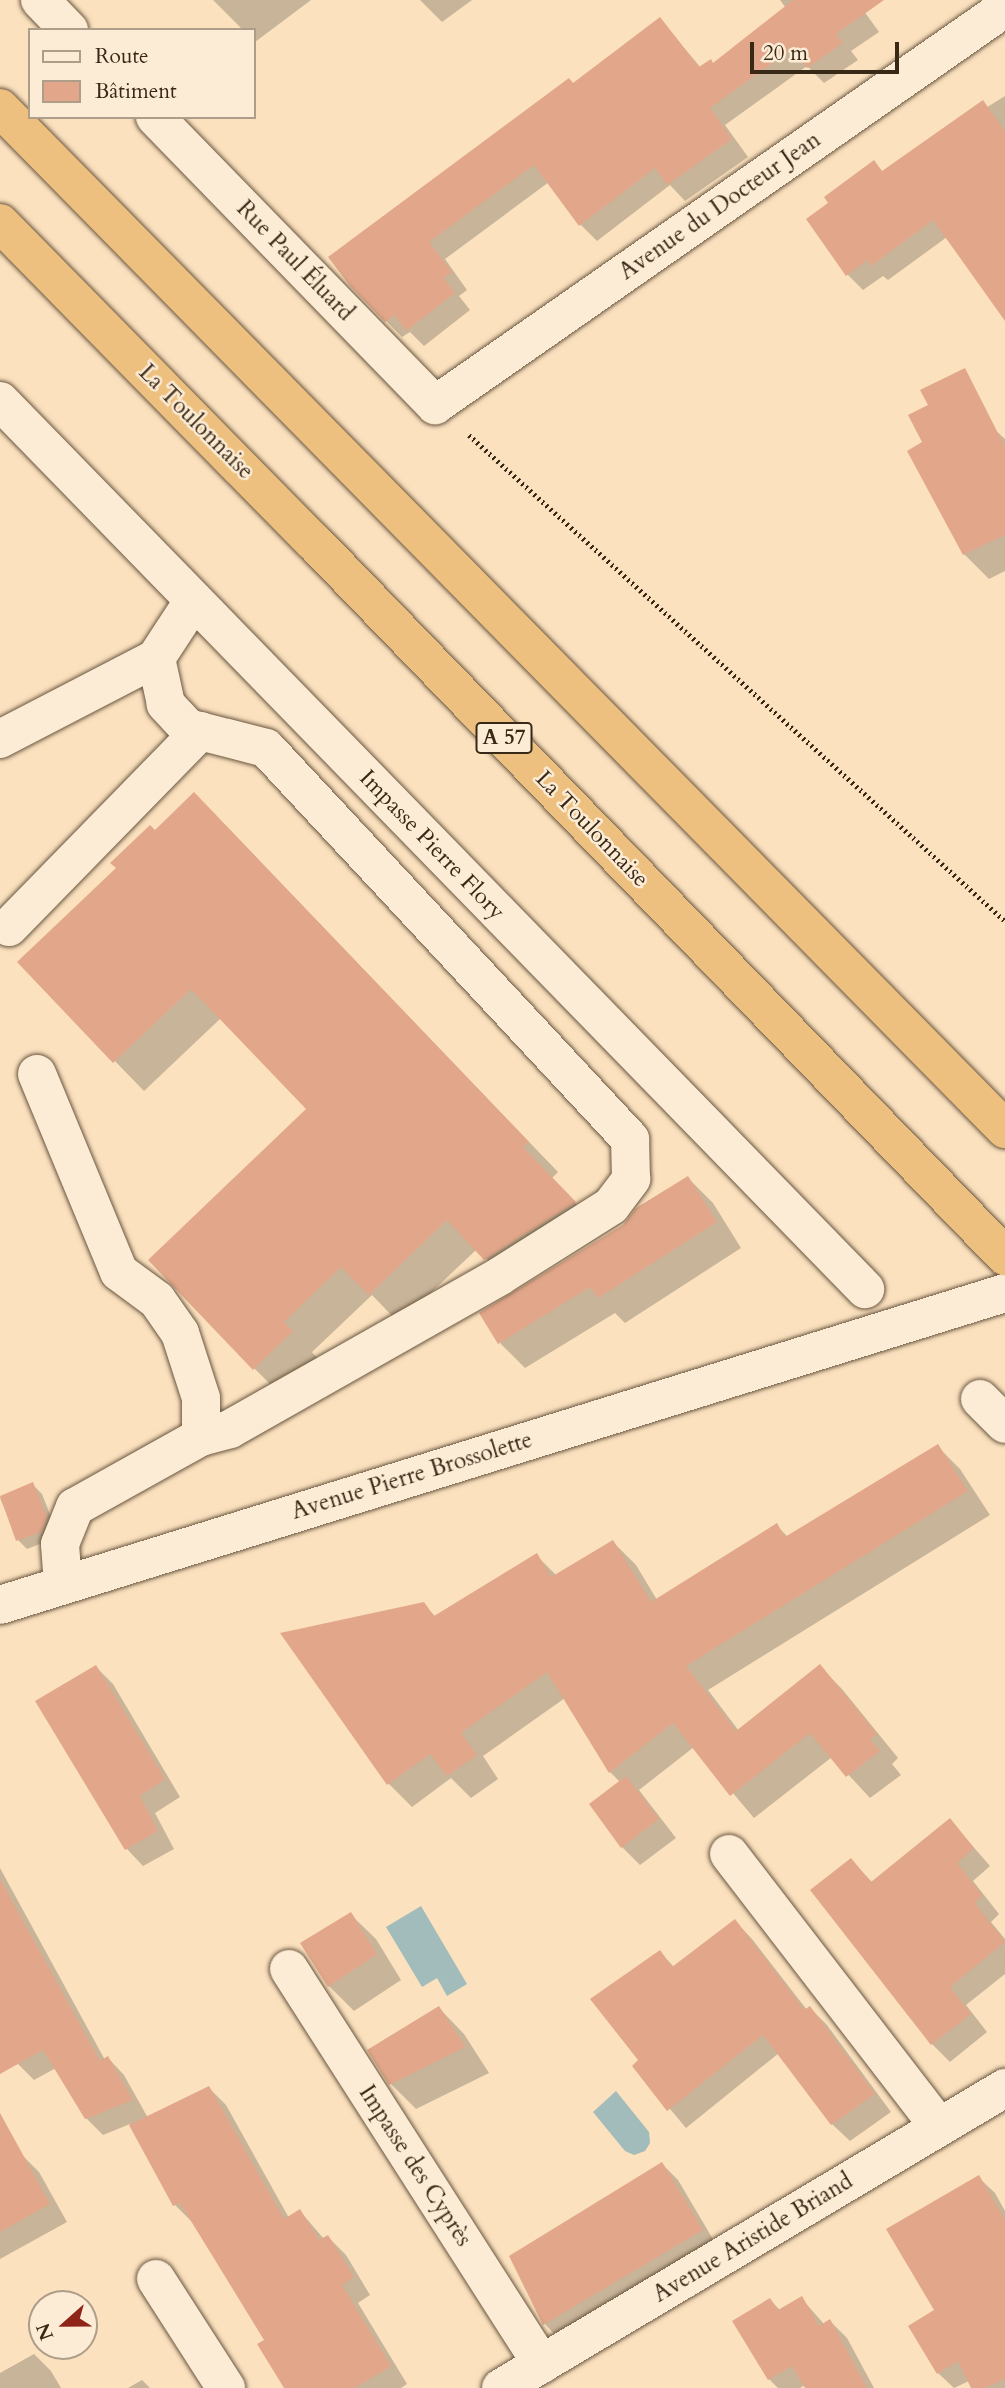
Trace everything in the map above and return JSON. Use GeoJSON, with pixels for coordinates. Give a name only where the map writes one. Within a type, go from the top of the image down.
{"type":"FeatureCollection","features":[{"type":"Feature","properties":{"kind":"highway"},"geometry":{"type":"LineString","coordinates":[[0,108],[1005,1129]]}},
{"type":"Feature","properties":{"kind":"highway","name":"La Toulonnaise"},"geometry":{"type":"LineString","coordinates":[[0,223],[314,542],[1005,1256]]}},
{"type":"Feature","properties":{"kind":"street"},"geometry":{"type":"LineString","coordinates":[[40,0],[67,28]]}},
{"type":"Feature","properties":{"kind":"street","name":"Avenue du Docteur Jean"},"geometry":{"type":"LineString","coordinates":[[435,405],[1005,8]]}},
{"type":"Feature","properties":{"kind":"street","name":"Rue Paul Éluard"},"geometry":{"type":"LineString","coordinates":[[157,119],[435,405]]}},
{"type":"Feature","properties":{"kind":"street","name":"Impasse Pierre Flory"},"geometry":{"type":"LineString","coordinates":[[0,401],[865,1289]]}},
{"type":"Feature","properties":{"kind":"street"},"geometry":{"type":"LineString","coordinates":[[0,739],[156,659],[194,600]]}},
{"type":"Feature","properties":{"kind":"street"},"geometry":{"type":"LineString","coordinates":[[63,1585],[60,1544],[75,1507],[201,1437],[230,1429],[500,1276],[611,1206],[631,1179],[630,1139],[266,748],[188,728],[166,704],[156,659]]}},
{"type":"Feature","properties":{"kind":"street"},"geometry":{"type":"LineString","coordinates":[[9,927],[200,731]]}},
{"type":"Feature","properties":{"kind":"street"},"geometry":{"type":"LineString","coordinates":[[37,1074],[119,1272],[157,1300],[180,1333],[201,1398],[201,1437]]}},
{"type":"Feature","properties":{"kind":"street","name":"Avenue Pierre Brossolette"},"geometry":{"type":"LineString","coordinates":[[0,1605],[1005,1293]]}},
{"type":"Feature","properties":{"kind":"street"},"geometry":{"type":"LineString","coordinates":[[729,1854],[939,2127]]}},
{"type":"Feature","properties":{"kind":"street","name":"Impasse des Cyprès"},"geometry":{"type":"LineString","coordinates":[[289,1969],[542,2364]]}},
{"type":"Feature","properties":{"kind":"street","name":"Avenue Aristide Briand"},"geometry":{"type":"LineString","coordinates":[[501,2388],[1005,2088]]}},
{"type":"Feature","properties":{"kind":"street"},"geometry":{"type":"LineString","coordinates":[[156,2279],[226,2388]]}},
{"type":"Feature","properties":{"kind":"path"},"geometry":{"type":"LineString","coordinates":[[435,405],[1005,921]]}},
{"type":"Feature","properties":{"kind":"water"},"geometry":{"type":"Polygon","coordinates":[[[421,1906],[467,1984],[447,1996],[437,1978],[422,1987],[386,1927],[421,1906]]]}},
{"type":"Feature","properties":{"kind":"water"},"geometry":{"type":"Polygon","coordinates":[[[616,2091],[649,2132],[650,2143],[645,2151],[634,2155],[625,2151],[593,2112],[616,2091]]]}},
{"type":"Feature","properties":{"kind":"building"},"geometry":{"type":"Polygon","coordinates":[[[793,0],[884,0],[836,34],[843,43],[807,68],[793,48],[710,108],[732,139],[667,185],[655,168],[579,226],[534,165],[429,242],[452,272],[444,278],[455,293],[406,331],[395,315],[385,322],[350,286],[328,257],[569,78],[573,83],[660,17],[699,67],[711,59],[713,63],[793,0]]]}},
{"type":"Feature","properties":{"kind":"building"},"geometry":{"type":"Polygon","coordinates":[[[983,100],[1005,132],[1005,321],[933,220],[871,266],[867,260],[846,276],[806,219],[828,203],[824,197],[874,160],[882,171],[983,100]]]}},
{"type":"Feature","properties":{"kind":"building"},"geometry":{"type":"Polygon","coordinates":[[[965,368],[1005,447],[1005,535],[963,555],[907,451],[922,442],[908,415],[928,405],[920,390],[965,368]]]}},
{"type":"Feature","properties":{"kind":"building"},"geometry":{"type":"Polygon","coordinates":[[[194,792],[529,1142],[523,1147],[576,1202],[484,1260],[447,1220],[369,1295],[341,1267],[284,1322],[293,1331],[253,1370],[148,1260],[306,1109],[191,989],[113,1063],[17,962],[116,868],[110,863],[150,825],[155,830],[194,792]]]}},
{"type":"Feature","properties":{"kind":"building"},"geometry":{"type":"Polygon","coordinates":[[[688,1176],[717,1222],[598,1298],[590,1287],[498,1344],[479,1313],[623,1225],[636,1208],[688,1176]]]}},
{"type":"Feature","properties":{"kind":"building"},"geometry":{"type":"Polygon","coordinates":[[[938,1444],[968,1491],[686,1666],[736,1731],[820,1664],[877,1734],[870,1740],[880,1751],[846,1777],[810,1733],[730,1796],[673,1723],[609,1773],[547,1672],[461,1733],[477,1755],[447,1776],[430,1754],[387,1785],[280,1633],[424,1602],[434,1616],[537,1553],[551,1577],[613,1540],[651,1602],[777,1523],[785,1537],[938,1444]]]}},
{"type":"Feature","properties":{"kind":"building"},"geometry":{"type":"Polygon","coordinates":[[[33,1482],[47,1517],[41,1532],[16,1541],[0,1496],[33,1482]]]}},
{"type":"Feature","properties":{"kind":"building"},"geometry":{"type":"Polygon","coordinates":[[[96,1665],[165,1779],[140,1796],[158,1831],[125,1850],[35,1701],[96,1665]]]}},
{"type":"Feature","properties":{"kind":"building"},"geometry":{"type":"Polygon","coordinates":[[[626,1776],[659,1819],[621,1848],[589,1804],[626,1776]]]}},
{"type":"Feature","properties":{"kind":"building"},"geometry":{"type":"Polygon","coordinates":[[[950,1818],[974,1848],[957,1863],[982,1895],[975,1903],[1005,1942],[950,1987],[971,2014],[931,2045],[810,1890],[851,1858],[871,1882],[950,1818]]]}},
{"type":"Feature","properties":{"kind":"building"},"geometry":{"type":"Polygon","coordinates":[[[0,1879],[100,2061],[108,2056],[133,2100],[85,2119],[43,2050],[0,2074],[0,1879]]]}},
{"type":"Feature","properties":{"kind":"building"},"geometry":{"type":"Polygon","coordinates":[[[351,1912],[377,1954],[328,1987],[300,1943],[351,1912]]]}},
{"type":"Feature","properties":{"kind":"building"},"geometry":{"type":"Polygon","coordinates":[[[735,1919],[804,2010],[810,2006],[875,2094],[831,2125],[763,2035],[667,2111],[632,2066],[638,2060],[590,1999],[660,1950],[672,1967],[735,1919]]]}},
{"type":"Feature","properties":{"kind":"building"},"geometry":{"type":"Polygon","coordinates":[[[439,2006],[465,2047],[389,2085],[367,2050],[439,2006]]]}},
{"type":"Feature","properties":{"kind":"building"},"geometry":{"type":"Polygon","coordinates":[[[209,2086],[284,2219],[300,2209],[319,2240],[328,2235],[354,2277],[342,2285],[391,2366],[355,2388],[284,2388],[257,2344],[264,2340],[180,2203],[173,2206],[129,2125],[209,2086]]]}},
{"type":"Feature","properties":{"kind":"building"},"geometry":{"type":"Polygon","coordinates":[[[0,2113],[50,2204],[0,2232],[0,2113]]]}},
{"type":"Feature","properties":{"kind":"building"},"geometry":{"type":"Polygon","coordinates":[[[662,2162],[703,2230],[543,2325],[509,2256],[662,2162]]]}},
{"type":"Feature","properties":{"kind":"building"},"geometry":{"type":"Polygon","coordinates":[[[979,2175],[1005,2220],[1005,2379],[985,2388],[971,2388],[958,2361],[937,2374],[908,2326],[934,2310],[886,2229],[979,2175]]]}},
{"type":"Feature","properties":{"kind":"building"},"geometry":{"type":"Polygon","coordinates":[[[802,2296],[819,2326],[830,2319],[867,2388],[805,2388],[792,2366],[768,2380],[732,2321],[770,2298],[778,2310],[802,2296]]]}}]}
